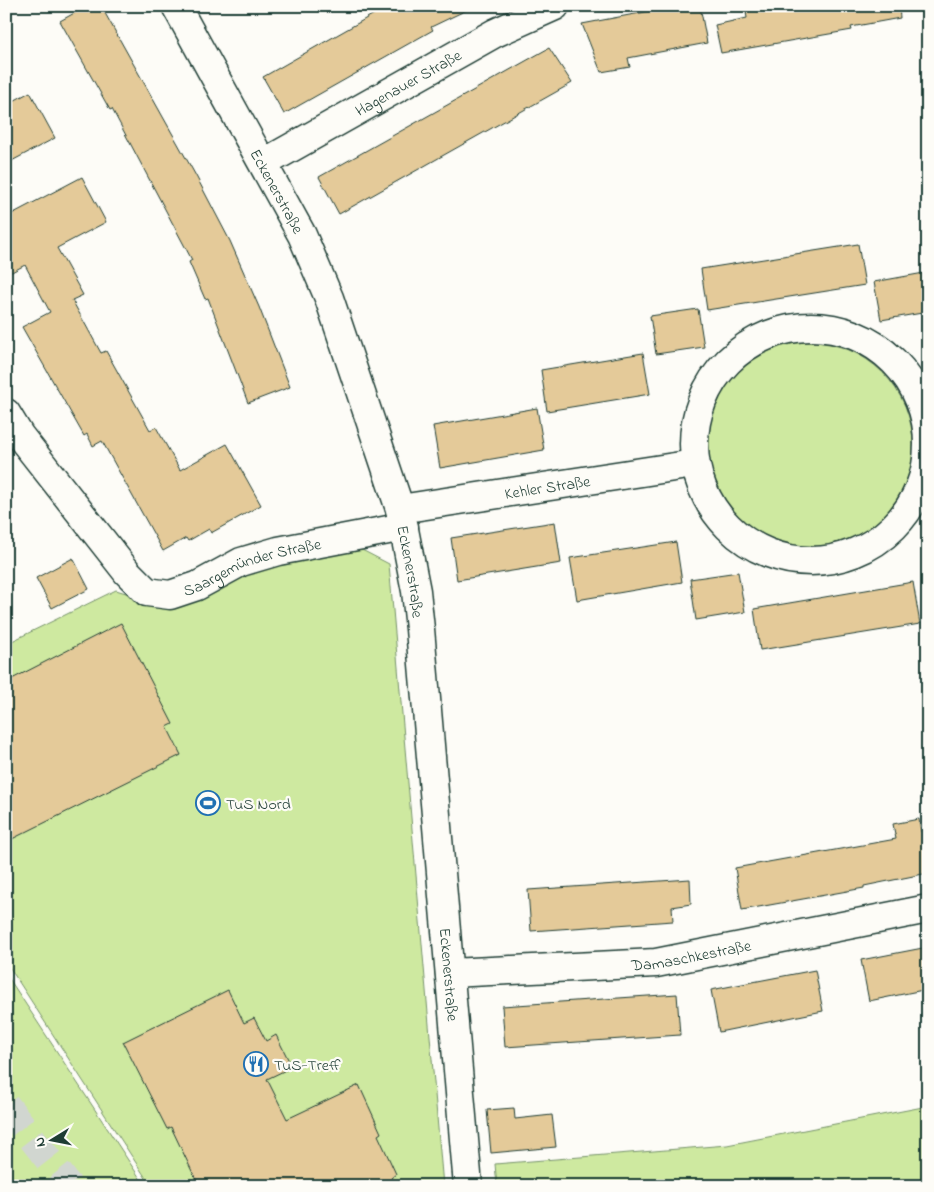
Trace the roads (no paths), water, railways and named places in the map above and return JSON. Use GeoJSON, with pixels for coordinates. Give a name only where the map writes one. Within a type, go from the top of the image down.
{"type":"FeatureCollection","features":[{"type":"Feature","properties":{"kind":"street","name":"Eckenerstraße"},"geometry":{"type":"LineString","coordinates":[[176,6],[302,235],[328,298],[402,518],[416,591],[468,1186]]}},
{"type":"Feature","properties":{"kind":"street","name":"Hagenauer Straße"},"geometry":{"type":"LineString","coordinates":[[264,163],[495,33],[555,6]]}},
{"type":"Feature","properties":{"kind":"street"},"geometry":{"type":"LineString","coordinates":[[810,326],[827,328],[844,331],[874,345],[900,367],[914,388],[928,428],[926,465],[915,500],[893,529],[863,550],[828,561],[792,561],[757,549],[742,539],[728,528],[706,498],[694,464],[694,430],[702,397],[720,368],[746,346],[776,331],[810,326]]}},
{"type":"Feature","properties":{"kind":"street","name":"Saargemünder Straße"},"geometry":{"type":"LineString","coordinates":[[6,413],[20,436],[121,564],[147,592],[170,595],[197,586],[241,562],[278,550],[402,518]]}},
{"type":"Feature","properties":{"kind":"street","name":"Kehler Straße"},"geometry":{"type":"LineString","coordinates":[[402,518],[694,464]]}},
{"type":"Feature","properties":{"kind":"street","name":"Damaschkestraße"},"geometry":{"type":"LineString","coordinates":[[450,973],[656,963],[928,909]]}},
{"type":"Feature","properties":{"kind":"tunnel"},"geometry":{"type":"LineString","coordinates":[[6,1105],[69,1186]]}},
{"type":"Feature","properties":{"kind":"place","name":"TuS Nord"},"geometry":{"type":"Point","coordinates":[208,803]}},
{"type":"Feature","properties":{"kind":"place","name":"TuS-Treff"},"geometry":{"type":"Point","coordinates":[256,1064]}}]}
